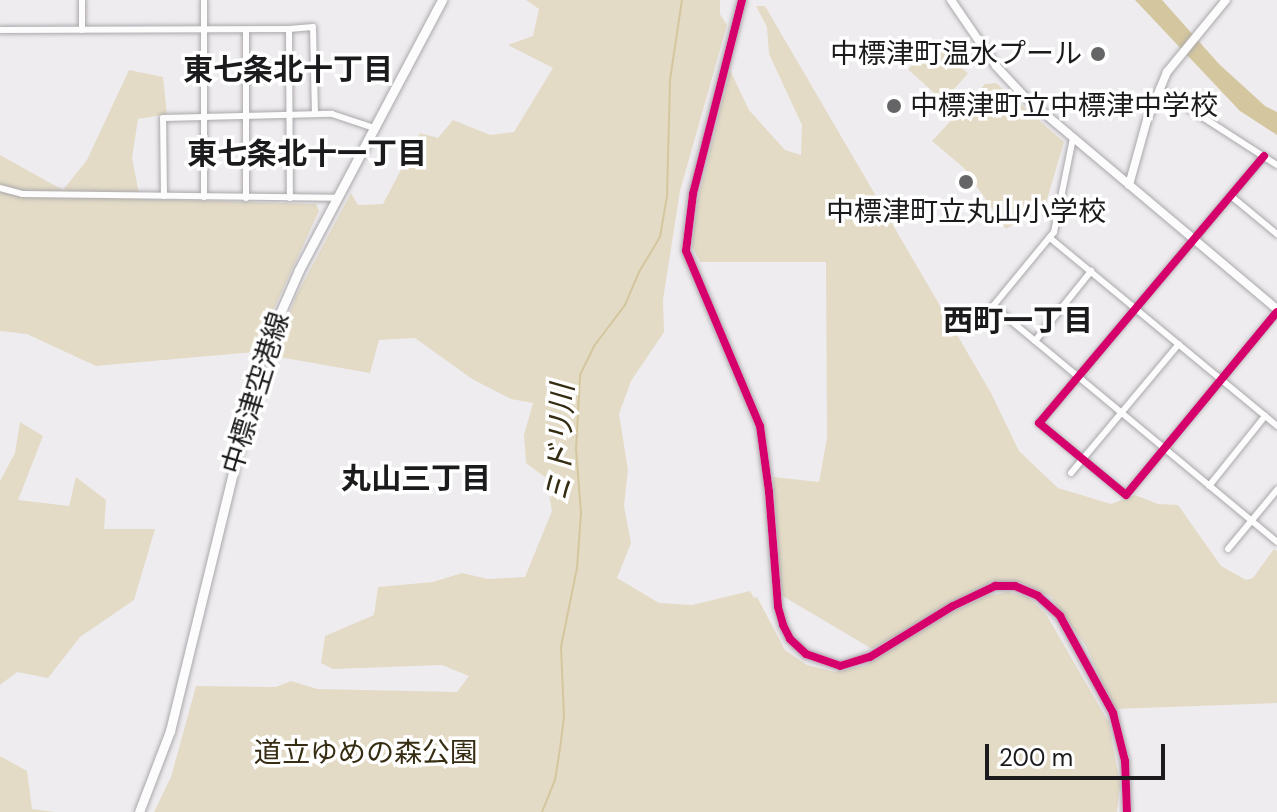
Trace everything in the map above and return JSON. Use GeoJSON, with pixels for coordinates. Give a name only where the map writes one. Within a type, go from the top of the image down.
{"type":"FeatureCollection","features":[{"type":"Feature","properties":{"kind":"main road","name":"中標津空港線"},"geometry":{"type":"LineString","coordinates":[[139,812],[170,731],[261,357],[286,295],[335,198],[442,0]]}},
{"type":"Feature","properties":{"kind":"street"},"geometry":{"type":"LineString","coordinates":[[82,0],[82,30]]}},
{"type":"Feature","properties":{"kind":"street"},"geometry":{"type":"LineString","coordinates":[[204,0],[204,197]]}},
{"type":"Feature","properties":{"kind":"street"},"geometry":{"type":"LineString","coordinates":[[742,0],[696,178],[686,251],[760,426],[771,507],[778,607],[783,625],[790,639],[806,654],[840,666],[870,657],[953,606],[995,586],[1015,586],[1038,596],[1060,616],[1113,713],[1125,761],[1127,812]]}},
{"type":"Feature","properties":{"kind":"street"},"geometry":{"type":"LineString","coordinates":[[951,0],[996,66],[1073,138],[1129,185],[1194,240],[1277,310],[1126,495],[1039,423],[1079,377],[1135,309],[1194,240],[1264,156]]}},
{"type":"Feature","properties":{"kind":"street"},"geometry":{"type":"LineString","coordinates":[[1129,185],[1158,89],[1178,58],[1226,0]]}},
{"type":"Feature","properties":{"kind":"street"},"geometry":{"type":"LineString","coordinates":[[0,30],[313,27],[315,114]]}},
{"type":"Feature","properties":{"kind":"street"},"geometry":{"type":"LineString","coordinates":[[289,29],[290,198]]}},
{"type":"Feature","properties":{"kind":"street"},"geometry":{"type":"LineString","coordinates":[[246,30],[246,198]]}},
{"type":"Feature","properties":{"kind":"street"},"geometry":{"type":"LineString","coordinates":[[1158,89],[1277,165]]}},
{"type":"Feature","properties":{"kind":"street"},"geometry":{"type":"LineString","coordinates":[[164,196],[163,118],[332,114],[374,128]]}},
{"type":"Feature","properties":{"kind":"street"},"geometry":{"type":"LineString","coordinates":[[1073,138],[1050,238],[993,306],[1277,542]]}},
{"type":"Feature","properties":{"kind":"street"},"geometry":{"type":"LineString","coordinates":[[0,188],[22,194],[335,198]]}},
{"type":"Feature","properties":{"kind":"street"},"geometry":{"type":"LineString","coordinates":[[1231,196],[1277,234]]}},
{"type":"Feature","properties":{"kind":"street"},"geometry":{"type":"LineString","coordinates":[[1050,238],[1277,426]]}},
{"type":"Feature","properties":{"kind":"street"},"geometry":{"type":"LineString","coordinates":[[1035,341],[1091,271]]}},
{"type":"Feature","properties":{"kind":"street"},"geometry":{"type":"LineString","coordinates":[[1071,473],[1179,344]]}},
{"type":"Feature","properties":{"kind":"street"},"geometry":{"type":"LineString","coordinates":[[1209,486],[1265,416]]}},
{"type":"Feature","properties":{"kind":"street"},"geometry":{"type":"LineString","coordinates":[[1228,549],[1277,490]]}},
{"type":"Feature","properties":{"kind":"green space","name":"道立ゆめの森公園"},"geometry":{"type":"Polygon","coordinates":[[[526,0],[720,0],[720,14],[727,25],[680,191],[663,300],[664,332],[631,381],[619,414],[628,470],[624,506],[631,543],[617,578],[659,603],[692,605],[750,591],[754,598],[757,597],[785,650],[807,665],[835,672],[864,666],[949,614],[986,596],[1008,592],[1028,597],[1046,614],[1109,723],[1120,784],[1117,812],[154,812],[171,777],[196,686],[276,687],[291,681],[317,689],[457,692],[469,676],[442,665],[333,669],[321,663],[325,636],[374,615],[378,587],[433,582],[462,573],[488,579],[525,577],[552,511],[546,478],[526,463],[524,435],[533,403],[511,399],[472,379],[415,338],[379,340],[370,373],[273,356],[296,296],[351,193],[358,205],[383,204],[420,133],[438,138],[453,120],[490,135],[514,132],[553,68],[508,45],[533,36],[539,9],[526,0]]]}},
{"type":"Feature","properties":{"kind":"green space"},"geometry":{"type":"Polygon","coordinates":[[[756,6],[765,6],[991,393],[1019,451],[1058,488],[1111,504],[1135,495],[1158,504],[1178,505],[1221,566],[1246,580],[1253,578],[1274,549],[1277,551],[1277,703],[1114,709],[1086,646],[1051,597],[1023,583],[993,581],[872,649],[781,595],[773,477],[819,482],[827,438],[826,262],[700,262],[692,246],[698,200],[730,70],[749,110],[785,150],[801,155],[802,125],[769,54],[767,27],[756,6]]]}},
{"type":"Feature","properties":{"kind":"green space"},"geometry":{"type":"Polygon","coordinates":[[[933,42],[968,73],[943,101],[908,69],[933,42]]]}},
{"type":"Feature","properties":{"kind":"green space"},"geometry":{"type":"Polygon","coordinates":[[[129,70],[163,77],[167,114],[138,119],[132,158],[140,199],[316,204],[319,211],[254,352],[96,366],[27,334],[0,331],[0,155],[63,190],[87,160],[129,70]]]}},
{"type":"Feature","properties":{"kind":"green space"},"geometry":{"type":"Polygon","coordinates":[[[996,83],[1064,142],[1046,203],[1006,229],[964,168],[932,141],[985,84],[996,83]]]}},
{"type":"Feature","properties":{"kind":"green space"},"geometry":{"type":"Polygon","coordinates":[[[20,422],[43,436],[18,500],[69,506],[76,477],[106,500],[104,529],[155,529],[134,600],[80,637],[48,678],[17,672],[0,685],[0,481],[15,453],[20,422]]]}},
{"type":"Feature","properties":{"kind":"green space"},"geometry":{"type":"Polygon","coordinates":[[[0,756],[27,771],[32,809],[55,812],[0,812],[0,756]]]}},
{"type":"Feature","properties":{"kind":"shaded area"},"geometry":{"type":"Polygon","coordinates":[[[1135,0],[1162,0],[1219,64],[1265,106],[1277,112],[1277,135],[1240,111],[1135,0]]]}},
{"type":"Feature","properties":{"kind":"waterway","name":"ミドリ川"},"geometry":{"type":"LineString","coordinates":[[542,812],[555,780],[564,718],[561,647],[577,568],[581,513],[576,450],[580,375],[594,346],[625,305],[639,272],[660,237],[667,196],[670,80],[682,0]]}},
{"type":"Feature","properties":{"kind":"cycle path"},"geometry":{"type":"LineString","coordinates":[[742,0],[693,194],[686,251],[760,426],[769,492],[778,607],[783,625],[790,639],[806,654],[840,666],[870,657],[953,606],[995,586],[1015,586],[1038,596],[1060,616],[1113,713],[1125,761],[1127,812]]}},
{"type":"Feature","properties":{"kind":"cycle path"},"geometry":{"type":"LineString","coordinates":[[1264,156],[1039,423],[1126,495],[1277,312]]}},
{"type":"Feature","properties":{"kind":"place","name":"中標津町温水プール"},"geometry":{"type":"Point","coordinates":[1098,54]}},
{"type":"Feature","properties":{"kind":"place","name":"中標津町立中標津中学校"},"geometry":{"type":"Point","coordinates":[894,106]}},
{"type":"Feature","properties":{"kind":"place","name":"中標津町立丸山小学校"},"geometry":{"type":"Point","coordinates":[966,182]}},
{"type":"Feature","properties":{"kind":"district","name":"東七条北十丁目"},"geometry":{"type":"Point","coordinates":[288,70]}},
{"type":"Feature","properties":{"kind":"district","name":"東七条北十一丁目"},"geometry":{"type":"Point","coordinates":[307,154]}},
{"type":"Feature","properties":{"kind":"district","name":"西町一丁目"},"geometry":{"type":"Point","coordinates":[1018,321]}},
{"type":"Feature","properties":{"kind":"district","name":"丸山三丁目"},"geometry":{"type":"Point","coordinates":[416,479]}}]}
